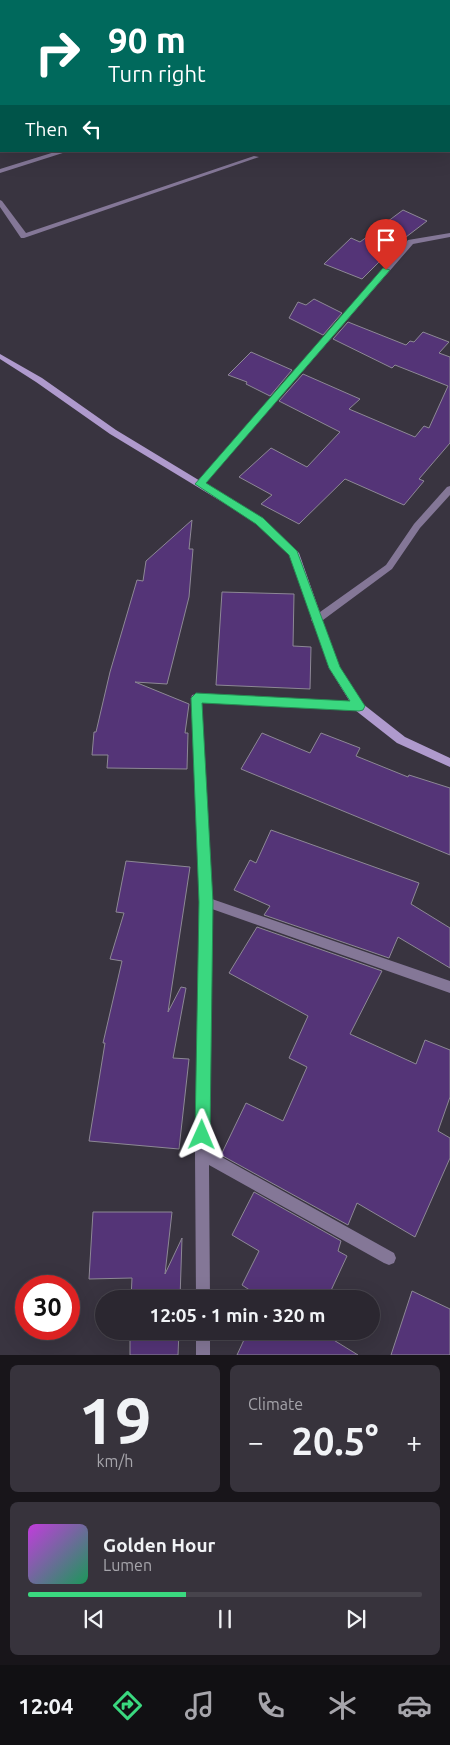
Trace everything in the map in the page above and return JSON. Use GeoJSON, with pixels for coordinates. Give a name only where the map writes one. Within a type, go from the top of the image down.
{"type":"FeatureCollection","features":[{"type":"Feature","properties":{"kind":"main road"},"geometry":{"type":"LineString","coordinates":[[0,356],[39,380],[113,432],[260,521],[294,553],[334,668],[359,706],[401,740],[450,763]]}},
{"type":"Feature","properties":{"kind":"street"},"geometry":{"type":"LineString","coordinates":[[0,171],[63,152]]}},
{"type":"Feature","properties":{"kind":"street"},"geometry":{"type":"LineString","coordinates":[[0,202],[24,236],[256,157]]}},
{"type":"Feature","properties":{"kind":"street"},"geometry":{"type":"LineString","coordinates":[[200,484],[411,242],[450,235]]}},
{"type":"Feature","properties":{"kind":"street"},"geometry":{"type":"LineString","coordinates":[[316,620],[389,567],[417,526],[450,490]]}},
{"type":"Feature","properties":{"kind":"street"},"geometry":{"type":"LineString","coordinates":[[203,1290],[202,1154],[206,902],[196,698],[359,706]]}},
{"type":"Feature","properties":{"kind":"street"},"geometry":{"type":"LineString","coordinates":[[206,902],[450,987]]}},
{"type":"Feature","properties":{"kind":"street"},"geometry":{"type":"LineString","coordinates":[[202,1154],[389,1258]]}},
{"type":"Feature","properties":{"kind":"street"},"geometry":{"type":"LineString","coordinates":[[203,1340],[203,1355]]}},
{"type":"Feature","properties":{"kind":"building"},"geometry":{"type":"Polygon","coordinates":[[[403,210],[427,221],[385,253],[387,254],[362,279],[324,264],[351,238],[360,242],[403,210]]]}},
{"type":"Feature","properties":{"kind":"building"},"geometry":{"type":"Polygon","coordinates":[[[314,299],[342,313],[323,335],[289,318],[298,302],[306,305],[314,299]]]}},
{"type":"Feature","properties":{"kind":"building"},"geometry":{"type":"Polygon","coordinates":[[[348,322],[406,345],[410,341],[414,342],[423,332],[449,342],[439,353],[450,357],[450,443],[419,479],[424,481],[404,505],[345,479],[299,524],[261,504],[272,495],[239,477],[271,448],[307,467],[340,432],[279,401],[303,374],[360,399],[349,409],[415,437],[424,426],[429,428],[448,386],[395,365],[392,368],[333,339],[348,322]]]}},
{"type":"Feature","properties":{"kind":"building"},"geometry":{"type":"Polygon","coordinates":[[[251,352],[292,370],[270,396],[246,384],[247,382],[228,375],[251,352]]]}},
{"type":"Feature","properties":{"kind":"building"},"geometry":{"type":"Polygon","coordinates":[[[192,520],[189,549],[193,549],[189,597],[167,684],[135,682],[189,704],[185,733],[188,733],[187,769],[107,768],[108,755],[92,755],[94,732],[96,732],[110,672],[137,580],[143,581],[146,561],[192,520]]]}},
{"type":"Feature","properties":{"kind":"building"},"geometry":{"type":"Polygon","coordinates":[[[222,592],[294,594],[293,646],[311,647],[310,689],[216,685],[222,592]]]}},
{"type":"Feature","properties":{"kind":"building"},"geometry":{"type":"Polygon","coordinates":[[[262,733],[310,753],[321,733],[360,748],[356,756],[408,777],[409,775],[450,788],[450,855],[241,769],[262,733]]]}},
{"type":"Feature","properties":{"kind":"building"},"geometry":{"type":"Polygon","coordinates":[[[271,830],[419,883],[411,904],[450,928],[450,968],[398,937],[389,958],[264,915],[270,906],[234,890],[250,860],[256,863],[271,830]]]}},
{"type":"Feature","properties":{"kind":"building"},"geometry":{"type":"Polygon","coordinates":[[[126,861],[190,867],[168,1012],[181,987],[186,988],[173,1058],[189,1059],[179,1149],[89,1141],[105,1043],[103,1043],[122,961],[110,959],[124,913],[116,912],[126,861]]]}},
{"type":"Feature","properties":{"kind":"building"},"geometry":{"type":"Polygon","coordinates":[[[257,927],[382,971],[350,1034],[416,1064],[425,1040],[450,1050],[450,1097],[438,1131],[450,1138],[450,1158],[415,1237],[357,1203],[348,1225],[221,1155],[246,1103],[283,1121],[307,1067],[289,1058],[308,1016],[229,973],[257,927]]]}},
{"type":"Feature","properties":{"kind":"building"},"geometry":{"type":"Polygon","coordinates":[[[254,1192],[341,1241],[338,1251],[347,1256],[331,1290],[250,1290],[242,1285],[259,1251],[232,1235],[254,1192]]]}},
{"type":"Feature","properties":{"kind":"building"},"geometry":{"type":"Polygon","coordinates":[[[93,1212],[172,1212],[165,1274],[182,1238],[180,1290],[131,1290],[132,1278],[89,1279],[93,1212]]]}},
{"type":"Feature","properties":{"kind":"building"},"geometry":{"type":"Polygon","coordinates":[[[412,1291],[450,1309],[450,1355],[391,1355],[412,1291]]]}},
{"type":"Feature","properties":{"kind":"building"},"geometry":{"type":"Polygon","coordinates":[[[130,1340],[179,1340],[178,1355],[130,1355],[130,1340]]]}},
{"type":"Feature","properties":{"kind":"building"},"geometry":{"type":"Polygon","coordinates":[[[244,1340],[334,1340],[358,1355],[237,1355],[244,1340]]]}},
{"type":"Feature","properties":{"kind":"route"},"geometry":{"type":"LineString","coordinates":[[202,1135],[206,902],[196,698],[359,706],[334,668],[294,553],[260,521],[200,484],[386,270]]}}]}
